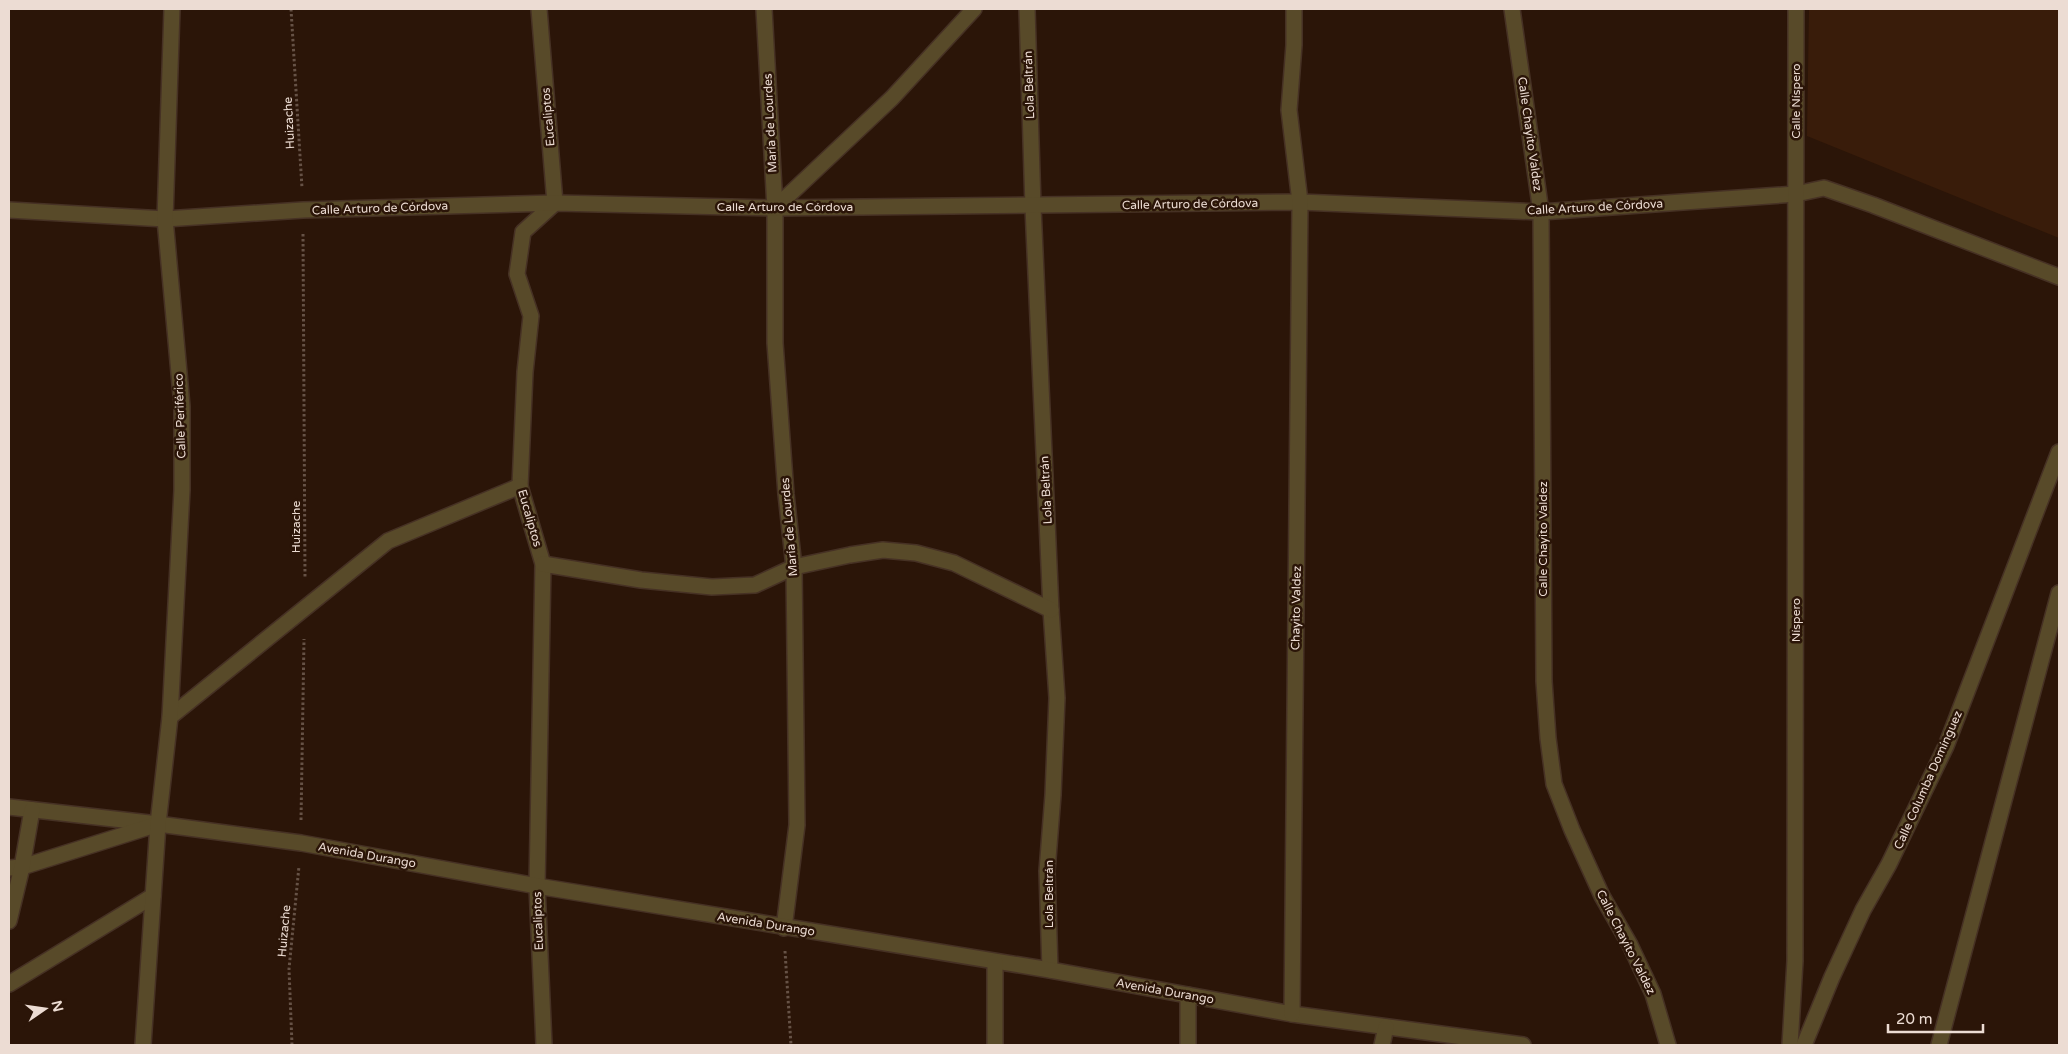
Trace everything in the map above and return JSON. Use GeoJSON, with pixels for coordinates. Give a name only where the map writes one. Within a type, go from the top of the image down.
{"type":"FeatureCollection","features":[{"type":"Feature","properties":{"kind":"street","name":"Calle Periférico"},"geometry":{"type":"LineString","coordinates":[[143,1045],[158,824],[170,717],[182,490],[182,406],[165,219],[172,9]]}},
{"type":"Feature","properties":{"kind":"street","name":"Eucaliptos"},"geometry":{"type":"LineString","coordinates":[[539,9],[555,203],[523,232],[517,274],[531,316],[525,372],[520,486],[543,564],[537,886],[544,1045]]}},
{"type":"Feature","properties":{"kind":"street","name":"María de Lourdes"},"geometry":{"type":"LineString","coordinates":[[764,9],[775,208],[775,343],[786,494],[794,567],[797,824],[784,928]]}},
{"type":"Feature","properties":{"kind":"street"},"geometry":{"type":"LineString","coordinates":[[775,208],[892,98],[974,9]]}},
{"type":"Feature","properties":{"kind":"street","name":"Lola Beltrán"},"geometry":{"type":"LineString","coordinates":[[1027,9],[1033,207],[1051,610],[1057,698],[1053,795],[1047,871],[1050,970]]}},
{"type":"Feature","properties":{"kind":"street"},"geometry":{"type":"LineString","coordinates":[[1294,9],[1294,44],[1289,110],[1300,202]]}},
{"type":"Feature","properties":{"kind":"street","name":"Calle Chayito Valdez"},"geometry":{"type":"LineString","coordinates":[[1512,9],[1541,212],[1544,681],[1548,738],[1554,784],[1572,830],[1602,896],[1630,945],[1653,994],[1668,1045]]}},
{"type":"Feature","properties":{"kind":"street","name":"Calle Níspero"},"geometry":{"type":"LineString","coordinates":[[1796,9],[1796,194]]}},
{"type":"Feature","properties":{"kind":"street","name":"Calle Arturo de Córdova"},"geometry":{"type":"LineString","coordinates":[[165,219],[303,210],[555,203],[775,208],[1033,207],[1300,202],[1541,212],[1796,194],[1824,188],[2059,277]]}},
{"type":"Feature","properties":{"kind":"street","name":"Níspero"},"geometry":{"type":"LineString","coordinates":[[1790,1045],[1795,961],[1796,194]]}},
{"type":"Feature","properties":{"kind":"street","name":"Chayito Valdez"},"geometry":{"type":"LineString","coordinates":[[1292,1014],[1300,202]]}},
{"type":"Feature","properties":{"kind":"street"},"geometry":{"type":"LineString","coordinates":[[9,210],[165,219]]}},
{"type":"Feature","properties":{"kind":"street","name":"Calle Columba Domínguez"},"geometry":{"type":"LineString","coordinates":[[1804,1045],[1832,976],[1863,910],[1889,864],[1946,746],[2059,452]]}},
{"type":"Feature","properties":{"kind":"street"},"geometry":{"type":"LineString","coordinates":[[170,717],[388,541],[520,486]]}},
{"type":"Feature","properties":{"kind":"street"},"geometry":{"type":"LineString","coordinates":[[543,564],[641,580],[712,587],[755,585],[794,567],[883,550],[916,553],[954,563],[1051,610]]}},
{"type":"Feature","properties":{"kind":"street"},"geometry":{"type":"LineString","coordinates":[[1939,1045],[2059,593]]}},
{"type":"Feature","properties":{"kind":"street","name":"Avenida Durango"},"geometry":{"type":"LineString","coordinates":[[9,807],[301,843],[537,886],[784,928],[1050,970],[1292,1014],[1523,1045]]}},
{"type":"Feature","properties":{"kind":"street"},"geometry":{"type":"LineString","coordinates":[[9,921],[15,867],[32,810]]}},
{"type":"Feature","properties":{"kind":"street"},"geometry":{"type":"LineString","coordinates":[[15,867],[158,824]]}},
{"type":"Feature","properties":{"kind":"street"},"geometry":{"type":"LineString","coordinates":[[9,984],[153,896]]}},
{"type":"Feature","properties":{"kind":"street"},"geometry":{"type":"LineString","coordinates":[[995,962],[995,1045]]}},
{"type":"Feature","properties":{"kind":"street"},"geometry":{"type":"LineString","coordinates":[[1188,995],[1188,1045]]}},
{"type":"Feature","properties":{"kind":"street"},"geometry":{"type":"LineString","coordinates":[[1382,1045],[1386,1027]]}},
{"type":"Feature","properties":{"kind":"path","name":"Huizache"},"geometry":{"type":"LineString","coordinates":[[292,9],[303,210],[305,607],[301,843],[289,969],[292,1045]]}},
{"type":"Feature","properties":{"kind":"path"},"geometry":{"type":"LineString","coordinates":[[784,928],[791,1045]]}},
{"type":"Feature","properties":{"kind":"shaded area"},"geometry":{"type":"Polygon","coordinates":[[[1809,9],[2059,9],[2059,238],[1807,136],[1809,9]]]}}]}
